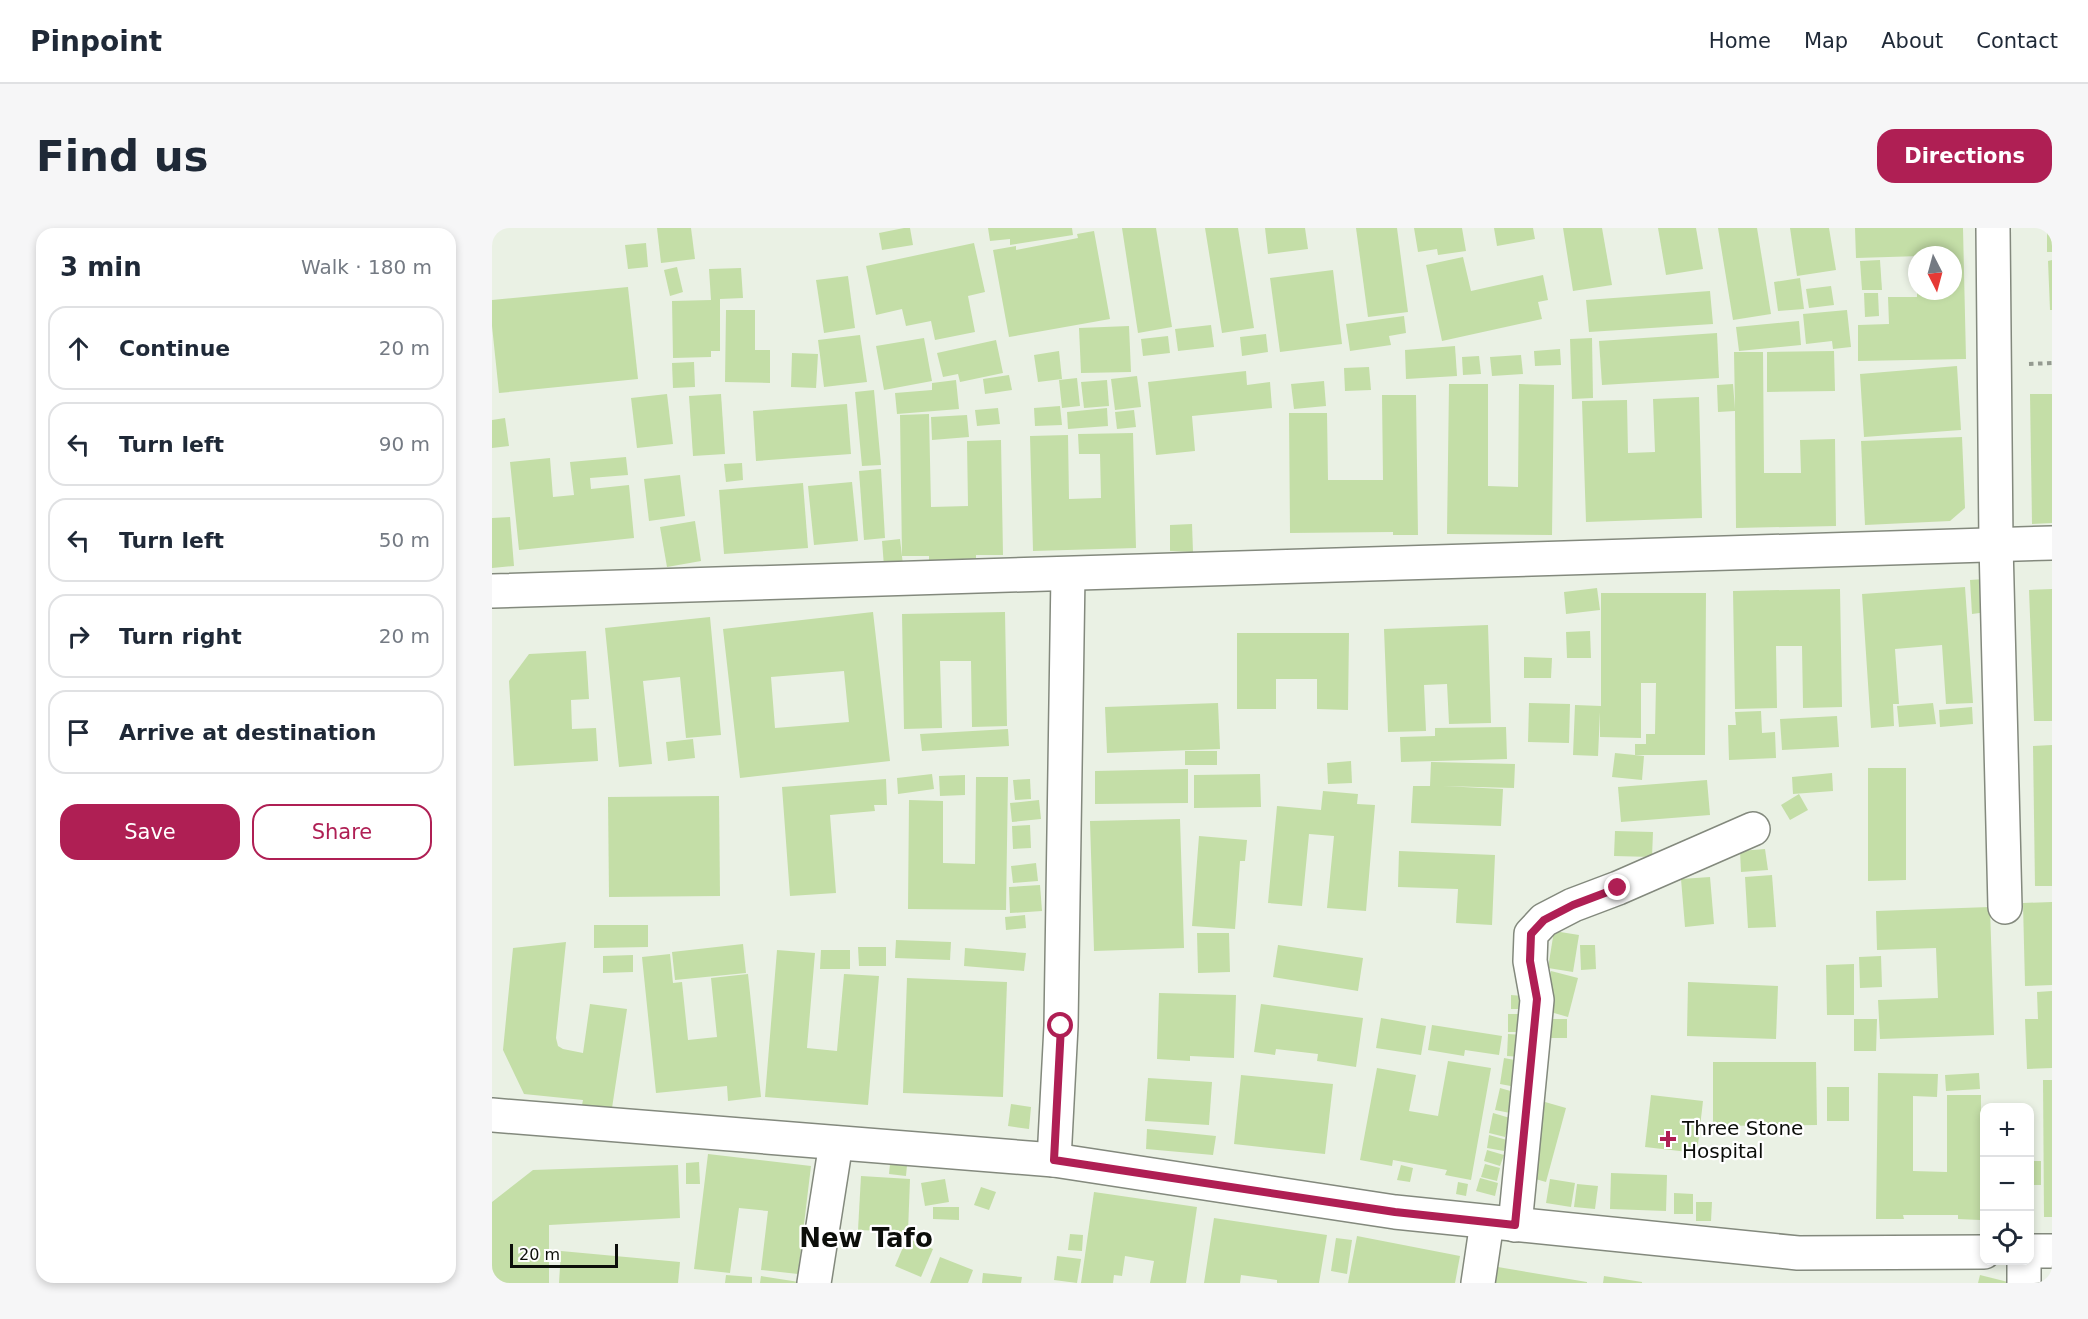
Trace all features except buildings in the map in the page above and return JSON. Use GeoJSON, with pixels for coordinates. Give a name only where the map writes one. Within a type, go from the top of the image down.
{"type":"FeatureCollection","features":[{"type":"Feature","properties":{"kind":"street"},"geometry":{"type":"LineString","coordinates":[[1993,228],[1996,544],[2005,908]]}},
{"type":"Feature","properties":{"kind":"street"},"geometry":{"type":"LineString","coordinates":[[492,591],[2052,543]]}},
{"type":"Feature","properties":{"kind":"street"},"geometry":{"type":"LineString","coordinates":[[1054,1160],[1061,1026],[1068,574]]}},
{"type":"Feature","properties":{"kind":"street"},"geometry":{"type":"LineString","coordinates":[[1478,1283],[1501,1223],[1537,999],[1530,961],[1531,934],[1544,920],[1573,905],[1753,830]]}},
{"type":"Feature","properties":{"kind":"street"},"geometry":{"type":"LineString","coordinates":[[492,1115],[1054,1160],[1395,1212],[1798,1253],[1980,1252]]}},
{"type":"Feature","properties":{"kind":"street"},"geometry":{"type":"LineString","coordinates":[[814,1283],[836,1143]]}},
{"type":"Feature","properties":{"kind":"street"},"geometry":{"type":"LineString","coordinates":[[2034,1251],[2052,1251]]}},
{"type":"Feature","properties":{"kind":"street"},"geometry":{"type":"LineString","coordinates":[[2024,1265],[2024,1283]]}},
{"type":"Feature","properties":{"kind":"place","name":"Three Stone Hospital"},"geometry":{"type":"Point","coordinates":[1668,1139]}},
{"type":"Feature","properties":{"kind":"district","name":"New Tafo"},"geometry":{"type":"Point","coordinates":[866,1238]}},
{"type":"Feature","properties":{"kind":"route"},"geometry":{"type":"LineString","coordinates":[[1061,1026],[1054,1160],[1395,1212],[1515,1225],[1537,999],[1530,961],[1531,934],[1544,920],[1573,905],[1618,888]]}}]}
